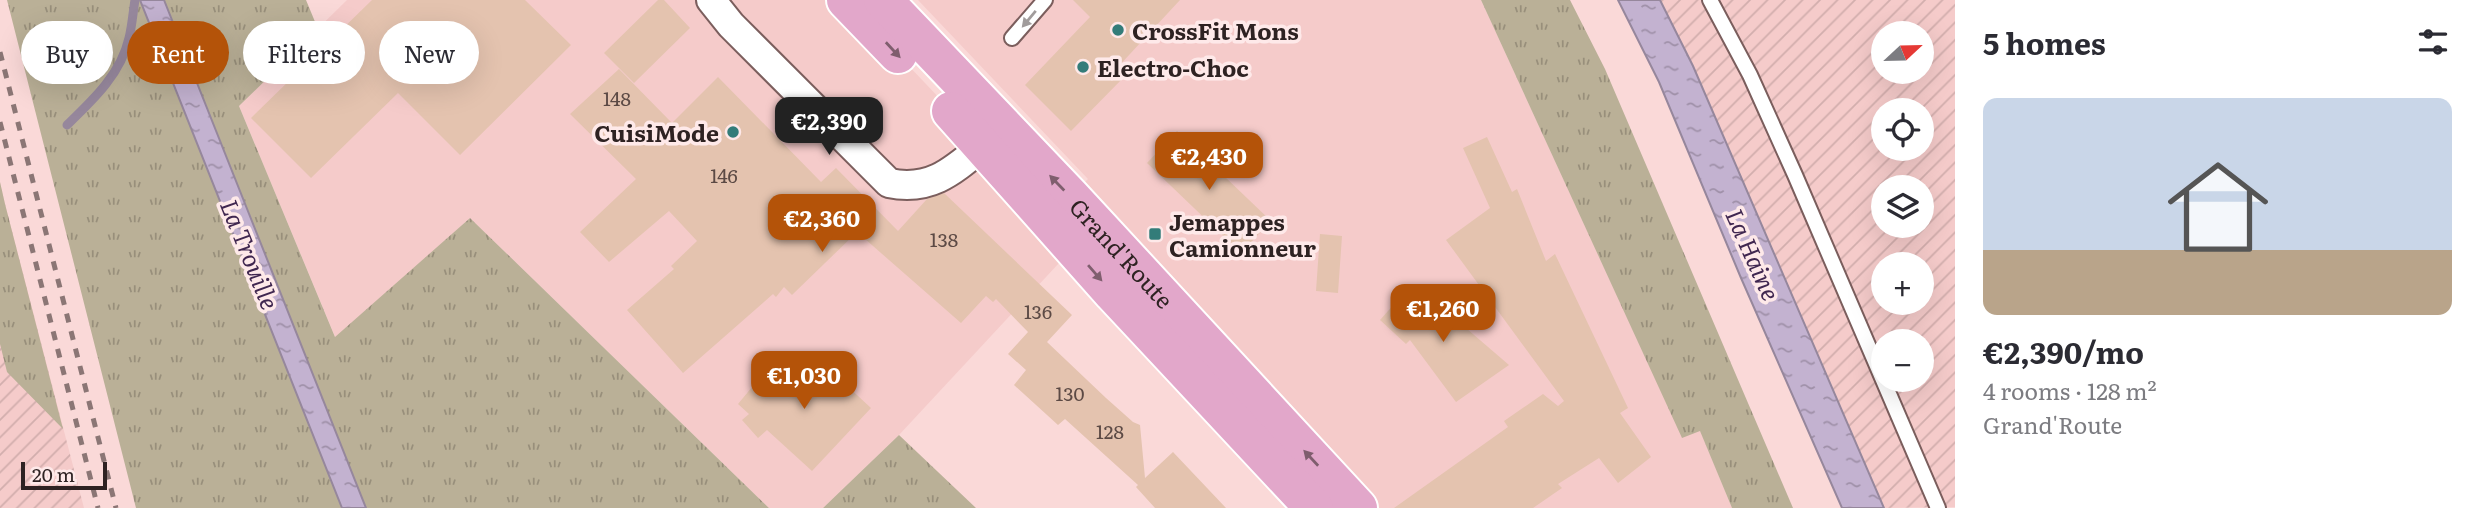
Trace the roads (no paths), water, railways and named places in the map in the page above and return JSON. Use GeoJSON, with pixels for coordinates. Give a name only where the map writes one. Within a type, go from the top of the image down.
{"type":"FeatureCollection","features":[{"type":"Feature","properties":{"kind":"main road","name":"Grand'Route"},"geometry":{"type":"LineString","coordinates":[[846,0],[984,145],[1113,293],[1314,508]]}},
{"type":"Feature","properties":{"kind":"main road","name":"Grand'Route"},"geometry":{"type":"LineString","coordinates":[[883,0],[1358,508]]}},
{"type":"Feature","properties":{"kind":"street"},"geometry":{"type":"LineString","coordinates":[[711,0],[731,25],[890,183],[909,187],[947,175],[984,145]]}},
{"type":"Feature","properties":{"kind":"lane"},"geometry":{"type":"LineString","coordinates":[[1013,38],[1045,0]]}},
{"type":"Feature","properties":{"kind":"lane"},"geometry":{"type":"LineString","coordinates":[[1710,0],[1750,75],[1796,176],[1938,508]]}},
{"type":"Feature","properties":{"kind":"water"},"geometry":{"type":"Polygon","coordinates":[[[140,0],[164,0],[172,21],[148,21],[140,0]]]}},
{"type":"Feature","properties":{"kind":"water","name":"La Haine"},"geometry":{"type":"Polygon","coordinates":[[[1618,0],[1660,0],[1693,66],[1884,508],[1842,508],[1659,82],[1618,0]]]}},
{"type":"Feature","properties":{"kind":"water","name":"La Trouille"},"geometry":{"type":"Polygon","coordinates":[[[173,84],[197,84],[366,508],[342,508],[173,84]]]}},
{"type":"Feature","properties":{"kind":"waterway"},"geometry":{"type":"LineString","coordinates":[[67,125],[96,96],[120,63],[129,38],[135,0]]}},
{"type":"Feature","properties":{"kind":"railway"},"geometry":{"type":"LineString","coordinates":[[0,52],[116,508]]}},
{"type":"Feature","properties":{"kind":"railway"},"geometry":{"type":"LineString","coordinates":[[0,122],[98,508]]}},
{"type":"Feature","properties":{"kind":"place","name":"CrossFit Mons"},"geometry":{"type":"Point","coordinates":[1118,30]}},
{"type":"Feature","properties":{"kind":"place","name":"Electro-Choc"},"geometry":{"type":"Point","coordinates":[1083,67]}},
{"type":"Feature","properties":{"kind":"place","name":"CuisiMode"},"geometry":{"type":"Point","coordinates":[733,132]}},
{"type":"Feature","properties":{"kind":"place","name":"Jemappes Camionneur"},"geometry":{"type":"Point","coordinates":[1155,234]}}]}
